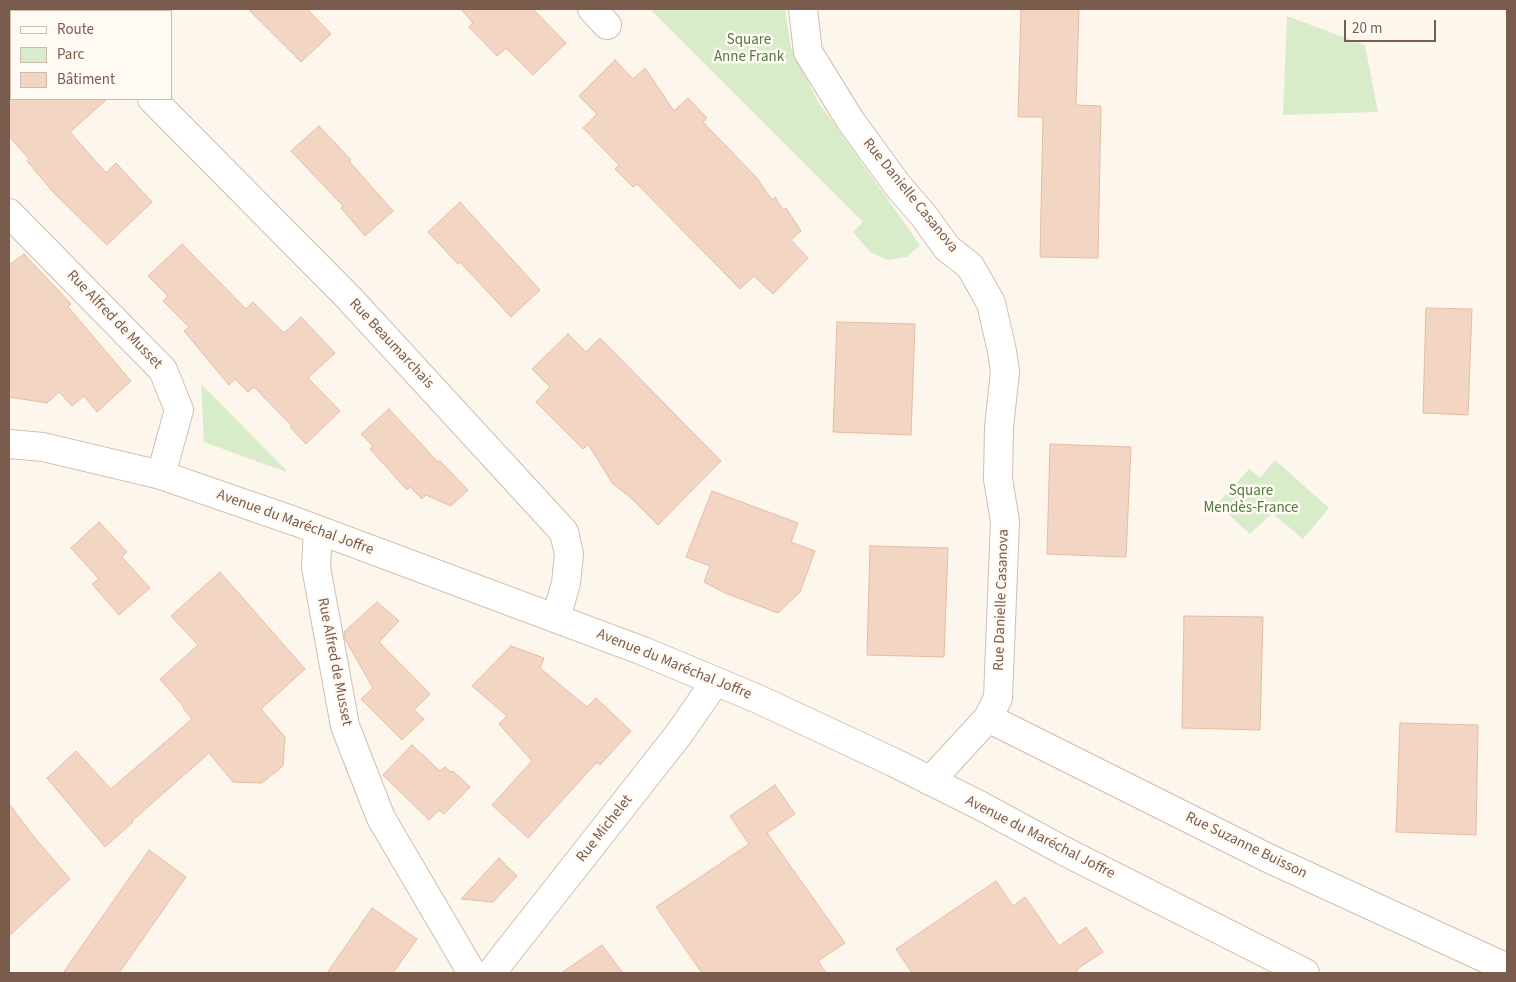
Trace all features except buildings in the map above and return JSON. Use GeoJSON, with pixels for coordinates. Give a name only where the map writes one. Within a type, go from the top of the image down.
{"type":"FeatureCollection","features":[{"type":"Feature","properties":{"kind":"street","name":"Rue Danielle Casanova"},"geometry":{"type":"LineString","coordinates":[[803,9],[808,52],[850,120],[898,186],[924,216],[947,248],[970,266],[992,303],[1002,350],[1005,372],[999,427],[998,479],[1005,521],[998,698],[988,718],[930,781]]}},
{"type":"Feature","properties":{"kind":"street","name":"Rue Beaumarchais"},"geometry":{"type":"LineString","coordinates":[[153,100],[349,298],[564,532],[569,554],[566,583],[556,618]]}},
{"type":"Feature","properties":{"kind":"street","name":"Rue Alfred de Musset"},"geometry":{"type":"LineString","coordinates":[[9,213],[163,370],[179,410],[161,475]]}},
{"type":"Feature","properties":{"kind":"street","name":"Avenue du Maréchal Joffre"},"geometry":{"type":"LineString","coordinates":[[9,444],[43,447],[161,475],[318,530],[643,651],[766,702],[930,781],[1305,973]]}},
{"type":"Feature","properties":{"kind":"street","name":"Rue Alfred de Musset"},"geometry":{"type":"LineString","coordinates":[[318,530],[316,567],[346,726],[380,818],[472,973]]}},
{"type":"Feature","properties":{"kind":"street","name":"Rue Michelet"},"geometry":{"type":"LineString","coordinates":[[491,973],[679,734],[715,682]]}},
{"type":"Feature","properties":{"kind":"street","name":"Rue Suzanne Buisson"},"geometry":{"type":"LineString","coordinates":[[988,718],[1268,858],[1507,968]]}},
{"type":"Feature","properties":{"kind":"green space","name":"Square Anne Frank"},"geometry":{"type":"Polygon","coordinates":[[[650,9],[785,9],[791,48],[817,100],[920,245],[907,257],[888,260],[870,252],[853,232],[863,222],[650,9]]]}},
{"type":"Feature","properties":{"kind":"green space"},"geometry":{"type":"Polygon","coordinates":[[[1287,16],[1365,45],[1378,112],[1283,115],[1287,16]]]}},
{"type":"Feature","properties":{"kind":"green space"},"geometry":{"type":"Polygon","coordinates":[[[201,384],[286,470],[286,472],[204,442],[201,384]]]}},
{"type":"Feature","properties":{"kind":"green space","name":"Square Mendès-France"},"geometry":{"type":"Polygon","coordinates":[[[1275,460],[1329,508],[1303,539],[1272,513],[1250,534],[1217,504],[1249,469],[1260,478],[1275,460]]]}}]}
